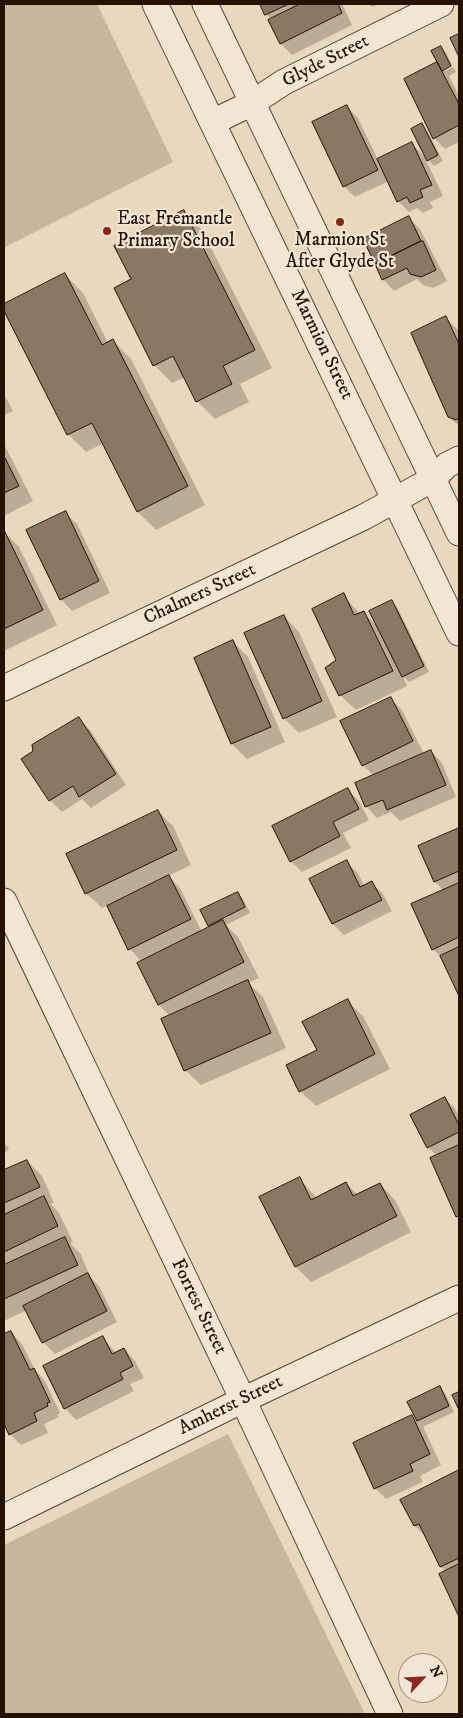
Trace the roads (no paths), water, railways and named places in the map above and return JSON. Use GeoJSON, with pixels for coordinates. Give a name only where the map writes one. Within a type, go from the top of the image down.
{"type":"FeatureCollection","features":[{"type":"Feature","properties":{"kind":"street","name":"Marmion Street"},"geometry":{"type":"LineString","coordinates":[[155,4],[459,633]]}},
{"type":"Feature","properties":{"kind":"street"},"geometry":{"type":"LineString","coordinates":[[205,4],[459,533]]}},
{"type":"Feature","properties":{"kind":"street","name":"Glyde Street"},"geometry":{"type":"LineString","coordinates":[[213,122],[252,102],[284,82],[441,4]]}},
{"type":"Feature","properties":{"kind":"street","name":"Chalmers Street"},"geometry":{"type":"LineString","coordinates":[[4,688],[364,517],[434,479],[447,465],[459,459]]}},
{"type":"Feature","properties":{"kind":"street","name":"Forrest Street"},"geometry":{"type":"LineString","coordinates":[[4,901],[243,1400],[390,1714]]}},
{"type":"Feature","properties":{"kind":"street","name":"Amherst Street"},"geometry":{"type":"LineString","coordinates":[[4,1517],[243,1400],[459,1298]]}},
{"type":"Feature","properties":{"kind":"place","name":"Marmion St After Glyde St"},"geometry":{"type":"Point","coordinates":[340,222]}},
{"type":"Feature","properties":{"kind":"place","name":"East Fremantle Primary School"},"geometry":{"type":"Point","coordinates":[107,231]}}]}
